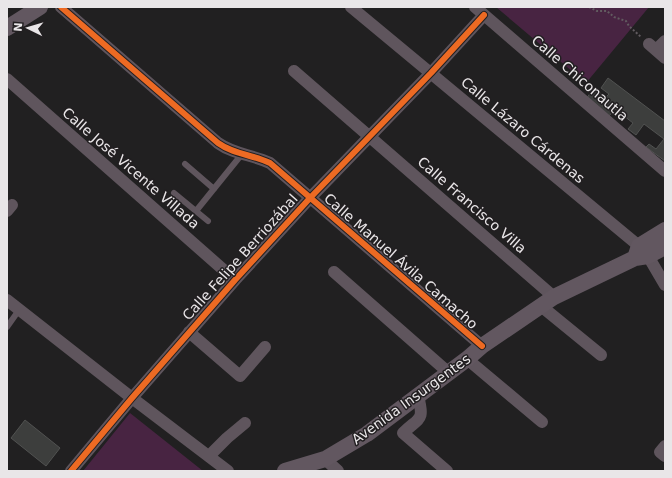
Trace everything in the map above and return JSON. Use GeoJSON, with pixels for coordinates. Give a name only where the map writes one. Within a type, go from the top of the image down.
{"type":"FeatureCollection","features":[{"type":"Feature","properties":{"kind":"main road"},"geometry":{"type":"LineString","coordinates":[[7,28],[33,9]]}},
{"type":"Feature","properties":{"kind":"main road","name":"Avenida Insurgentes"},"geometry":{"type":"LineString","coordinates":[[640,253],[665,230]]}},
{"type":"Feature","properties":{"kind":"main road","name":"Avenida Insurgentes"},"geometry":{"type":"LineString","coordinates":[[285,471],[325,459],[367,434],[449,373],[482,346],[554,296],[640,253],[665,247]]}},
{"type":"Feature","properties":{"kind":"street","name":"Calle Manuel Ávila Camacho"},"geometry":{"type":"LineString","coordinates":[[61,7],[227,150],[259,158],[270,163],[482,346]]}},
{"type":"Feature","properties":{"kind":"street","name":"Calle Lázaro Cárdenas"},"geometry":{"type":"LineString","coordinates":[[351,7],[431,73],[640,253],[665,284]]}},
{"type":"Feature","properties":{"kind":"street","name":"Calle Felipe Berriozábal"},"geometry":{"type":"LineString","coordinates":[[71,471],[132,398],[235,280],[310,198],[431,73],[479,11]]}},
{"type":"Feature","properties":{"kind":"street","name":"Calle Chiconautla"},"geometry":{"type":"LineString","coordinates":[[479,11],[665,171]]}},
{"type":"Feature","properties":{"kind":"street"},"geometry":{"type":"LineString","coordinates":[[657,51],[665,41]]}},
{"type":"Feature","properties":{"kind":"street","name":"Calle Francisco Villa"},"geometry":{"type":"LineString","coordinates":[[294,71],[554,296]]}},
{"type":"Feature","properties":{"kind":"street","name":"Calle José Vicente Villada"},"geometry":{"type":"LineString","coordinates":[[7,79],[235,280]]}},
{"type":"Feature","properties":{"kind":"street"},"geometry":{"type":"LineString","coordinates":[[334,272],[449,373]]}},
{"type":"Feature","properties":{"kind":"street"},"geometry":{"type":"LineString","coordinates":[[7,300],[228,471]]}},
{"type":"Feature","properties":{"kind":"street"},"geometry":{"type":"LineString","coordinates":[[541,306],[601,355]]}},
{"type":"Feature","properties":{"kind":"street"},"geometry":{"type":"LineString","coordinates":[[189,332],[240,376],[265,347]]}},
{"type":"Feature","properties":{"kind":"street"},"geometry":{"type":"LineString","coordinates":[[467,359],[542,422]]}},
{"type":"Feature","properties":{"kind":"street"},"geometry":{"type":"LineString","coordinates":[[418,396],[422,410],[421,417],[403,433],[447,471]]}},
{"type":"Feature","properties":{"kind":"street"},"geometry":{"type":"LineString","coordinates":[[209,456],[245,423]]}},
{"type":"Feature","properties":{"kind":"street"},"geometry":{"type":"LineString","coordinates":[[665,446],[660,452],[665,456]]}},
{"type":"Feature","properties":{"kind":"street"},"geometry":{"type":"LineString","coordinates":[[325,459],[338,471]]}},
{"type":"Feature","properties":{"kind":"lane"},"geometry":{"type":"LineString","coordinates":[[196,211],[242,154]]}},
{"type":"Feature","properties":{"kind":"lane"},"geometry":{"type":"LineString","coordinates":[[185,164],[214,189]]}},
{"type":"Feature","properties":{"kind":"lane"},"geometry":{"type":"LineString","coordinates":[[174,193],[208,221]]}},
{"type":"Feature","properties":{"kind":"lane"},"geometry":{"type":"LineString","coordinates":[[7,327],[20,310]]}},
{"type":"Feature","properties":{"kind":"path"},"geometry":{"type":"LineString","coordinates":[[589,7],[597,11],[607,11],[614,17],[626,21],[629,26],[657,51]]}},
{"type":"Feature","properties":{"kind":"shaded area"},"geometry":{"type":"Polygon","coordinates":[[[496,7],[649,7],[586,83],[496,7]]]}},
{"type":"Feature","properties":{"kind":"shaded area"},"geometry":{"type":"Polygon","coordinates":[[[130,413],[203,471],[83,471],[130,413]]]}},
{"type":"Feature","properties":{"kind":"building"},"geometry":{"type":"Polygon","coordinates":[[[608,78],[665,121],[665,161],[646,147],[649,144],[656,149],[664,139],[644,124],[636,135],[628,129],[633,123],[615,109],[609,116],[586,99],[594,88],[606,97],[609,94],[601,88],[608,78]]]}},
{"type":"Feature","properties":{"kind":"building"},"geometry":{"type":"Polygon","coordinates":[[[25,420],[60,448],[46,466],[11,438],[25,420]]]}},
{"type":"Feature","properties":{"kind":"cycle path"},"geometry":{"type":"LineString","coordinates":[[61,7],[218,143],[231,150],[270,163],[482,346]]}},
{"type":"Feature","properties":{"kind":"cycle path"},"geometry":{"type":"LineString","coordinates":[[71,471],[132,398],[235,280],[310,198],[431,73],[484,15]]}}]}
